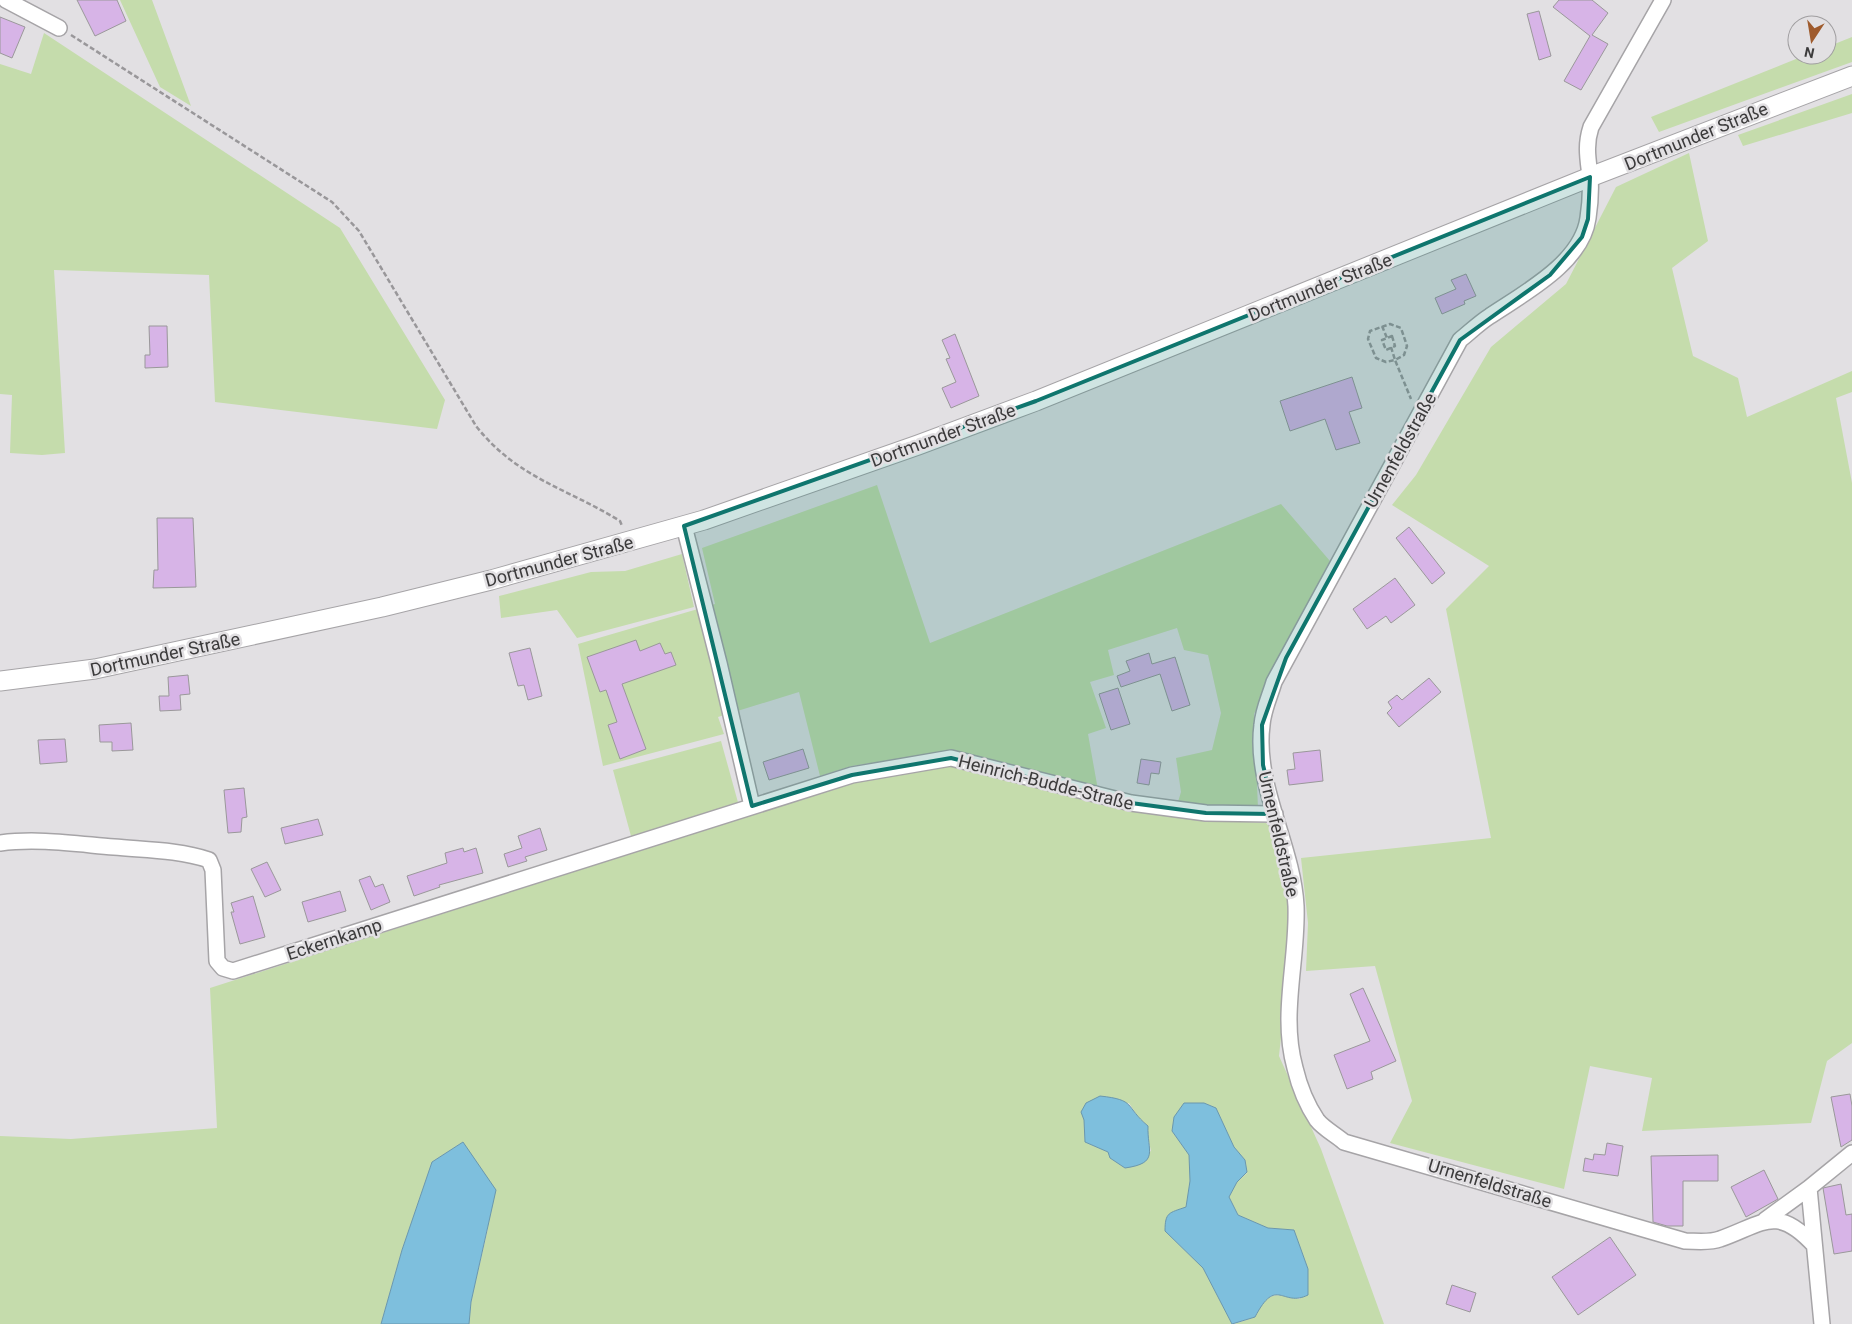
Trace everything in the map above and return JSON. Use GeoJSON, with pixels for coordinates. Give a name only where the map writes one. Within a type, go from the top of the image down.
{"type":"FeatureCollection","features":[{"type":"Feature","properties":{"kind":"main road","name":"Dortmunder Straße"},"geometry":{"type":"LineString","coordinates":[[0,682],[95,669],[298,626],[491,580],[684,526],[918,446],[1036,401],[1590,177],[1852,76]]}},
{"type":"Feature","properties":{"kind":"street"},"geometry":{"type":"LineString","coordinates":[[6,0],[59,28]]}},
{"type":"Feature","properties":{"kind":"street","name":"Urnenfeldstraße"},"geometry":{"type":"LineString","coordinates":[[1663,0],[1590,127],[1586,152],[1590,177],[1588,219],[1582,237],[1550,275],[1488,317],[1460,340],[1274,682],[1263,719],[1261,738],[1263,765],[1291,874],[1296,905],[1295,955],[1288,1012],[1294,1067],[1302,1090],[1318,1121],[1344,1142],[1685,1241],[1718,1240],[1764,1220],[1810,1188],[1852,1153]]}},
{"type":"Feature","properties":{"kind":"street"},"geometry":{"type":"LineString","coordinates":[[684,526],[719,663],[752,806]]}},
{"type":"Feature","properties":{"kind":"street","name":"Heinrich-Budde-Straße"},"geometry":{"type":"LineString","coordinates":[[752,806],[852,775],[950,758],[1132,803],[1206,813],[1275,814]]}},
{"type":"Feature","properties":{"kind":"street","name":"Eckernkamp"},"geometry":{"type":"LineString","coordinates":[[0,843],[40,841],[172,852],[194,855],[209,860],[213,870],[218,961],[223,968],[233,971],[752,806]]}},
{"type":"Feature","properties":{"kind":"street"},"geometry":{"type":"LineString","coordinates":[[1810,1188],[1822,1324]]}},
{"type":"Feature","properties":{"kind":"street"},"geometry":{"type":"LineString","coordinates":[[1764,1220],[1785,1223],[1802,1232],[1814,1245]]}},
{"type":"Feature","properties":{"kind":"path"},"geometry":{"type":"LineString","coordinates":[[59,28],[332,202],[359,231],[476,426],[490,444],[513,464],[554,488],[596,506],[620,522],[628,542]]}},
{"type":"Feature","properties":{"kind":"path"},"geometry":{"type":"LineString","coordinates":[[1390,324],[1401,328],[1407,346],[1404,355],[1395,360],[1386,362],[1376,358],[1368,339],[1370,331],[1390,324]]}},
{"type":"Feature","properties":{"kind":"path"},"geometry":{"type":"LineString","coordinates":[[1382,326],[1386,338]]}},
{"type":"Feature","properties":{"kind":"path"},"geometry":{"type":"LineString","coordinates":[[1392,336],[1395,346],[1391,348],[1386,350],[1382,340],[1392,336]]}},
{"type":"Feature","properties":{"kind":"path"},"geometry":{"type":"LineString","coordinates":[[1391,348],[1418,417]]}},
{"type":"Feature","properties":{"kind":"highlighted area"},"geometry":{"type":"Polygon","coordinates":[[[1590,177],[1588,219],[1582,237],[1550,275],[1460,340],[1286,658],[1262,725],[1263,765],[1275,814],[1206,813],[1131,803],[951,758],[852,775],[752,806],[684,526],[1036,401],[1590,177]]]}},
{"type":"Feature","properties":{"kind":"green space"},"geometry":{"type":"Polygon","coordinates":[[[120,0],[152,0],[191,106],[160,87],[120,0]]]}},
{"type":"Feature","properties":{"kind":"green space"},"geometry":{"type":"Polygon","coordinates":[[[44,33],[340,228],[445,400],[437,429],[215,402],[209,275],[54,270],[65,453],[42,455],[10,453],[12,395],[0,394],[0,64],[31,74],[44,33]]]}},
{"type":"Feature","properties":{"kind":"green space"},"geometry":{"type":"Polygon","coordinates":[[[1852,37],[1852,62],[1659,132],[1651,117],[1787,63],[1787,65],[1837,65],[1837,43],[1852,37]]]}},
{"type":"Feature","properties":{"kind":"green space"},"geometry":{"type":"Polygon","coordinates":[[[1852,94],[1852,113],[1743,146],[1738,135],[1852,94]]]}},
{"type":"Feature","properties":{"kind":"green space"},"geometry":{"type":"Polygon","coordinates":[[[1689,153],[1708,241],[1672,268],[1693,356],[1738,378],[1747,417],[1852,371],[1852,392],[1836,398],[1852,483],[1852,1043],[1827,1061],[1811,1123],[1642,1131],[1652,1078],[1590,1066],[1564,1189],[1390,1143],[1412,1101],[1375,966],[1306,971],[1308,923],[1301,858],[1491,838],[1446,609],[1489,566],[1392,505],[1416,475],[1491,347],[1566,284],[1616,187],[1689,153]]]}},
{"type":"Feature","properties":{"kind":"green space"},"geometry":{"type":"Polygon","coordinates":[[[877,485],[930,643],[1281,504],[1330,561],[1254,714],[1258,808],[1177,805],[1181,792],[1176,758],[1212,750],[1221,713],[1208,655],[1184,650],[1177,628],[1108,650],[1114,675],[1090,682],[1106,728],[1088,734],[1098,790],[948,751],[852,766],[820,776],[799,692],[718,717],[724,734],[603,766],[578,644],[715,604],[702,548],[877,485]]]}},
{"type":"Feature","properties":{"kind":"green space"},"geometry":{"type":"Polygon","coordinates":[[[682,554],[694,607],[577,638],[557,610],[501,618],[499,596],[591,572],[625,571],[682,554]]]}},
{"type":"Feature","properties":{"kind":"green space"},"geometry":{"type":"Polygon","coordinates":[[[721,741],[739,806],[631,836],[613,770],[721,741]]]}},
{"type":"Feature","properties":{"kind":"green space"},"geometry":{"type":"Polygon","coordinates":[[[952,765],[976,769],[1044,789],[1099,802],[1182,816],[1266,823],[1270,827],[1289,894],[1292,937],[1279,1056],[1321,1149],[1384,1324],[1234,1324],[1255,1317],[1264,1302],[1272,1296],[1277,1295],[1300,1299],[1308,1269],[1294,1230],[1268,1228],[1238,1215],[1229,1197],[1237,1182],[1247,1173],[1245,1160],[1234,1147],[1216,1108],[1204,1103],[1184,1103],[1172,1131],[1189,1155],[1190,1181],[1186,1207],[1165,1231],[1203,1268],[1232,1324],[469,1324],[471,1302],[488,1228],[475,1163],[463,1142],[432,1162],[402,1250],[381,1324],[0,1324],[0,1136],[71,1139],[217,1128],[210,988],[853,782],[952,765]],[[1129,1103],[1084,1120],[1085,1142],[1108,1152],[1110,1158],[1125,1168],[1151,1151],[1148,1126],[1138,1117],[1129,1103]]]}},
{"type":"Feature","properties":{"kind":"water"},"geometry":{"type":"Polygon","coordinates":[[[1100,1096],[1125,1102],[1148,1126],[1150,1149],[1147,1159],[1143,1163],[1125,1168],[1110,1158],[1108,1152],[1085,1142],[1084,1120],[1081,1112],[1086,1103],[1100,1096]]]}},
{"type":"Feature","properties":{"kind":"water"},"geometry":{"type":"Polygon","coordinates":[[[1184,1103],[1204,1103],[1216,1108],[1234,1147],[1245,1160],[1247,1172],[1237,1182],[1229,1197],[1238,1215],[1268,1228],[1294,1230],[1308,1269],[1308,1295],[1292,1298],[1275,1295],[1269,1298],[1255,1317],[1232,1324],[1203,1268],[1165,1231],[1166,1220],[1169,1214],[1186,1207],[1190,1181],[1189,1155],[1172,1131],[1174,1117],[1184,1103]]]}},
{"type":"Feature","properties":{"kind":"water"},"geometry":{"type":"Polygon","coordinates":[[[463,1142],[496,1190],[471,1302],[469,1324],[381,1324],[402,1250],[432,1162],[463,1142]]]}},
{"type":"Feature","properties":{"kind":"building"},"geometry":{"type":"Polygon","coordinates":[[[77,0],[117,0],[126,21],[95,36],[77,0]]]}},
{"type":"Feature","properties":{"kind":"building"},"geometry":{"type":"Polygon","coordinates":[[[1559,0],[1592,0],[1608,13],[1592,35],[1608,44],[1581,90],[1564,81],[1590,36],[1553,7],[1559,0]]]}},
{"type":"Feature","properties":{"kind":"building"},"geometry":{"type":"Polygon","coordinates":[[[1539,11],[1551,56],[1539,60],[1527,14],[1539,11]]]}},
{"type":"Feature","properties":{"kind":"building"},"geometry":{"type":"Polygon","coordinates":[[[0,17],[25,27],[12,58],[0,53],[0,17]]]}},
{"type":"Feature","properties":{"kind":"building"},"geometry":{"type":"Polygon","coordinates":[[[1466,274],[1476,296],[1464,301],[1465,304],[1442,314],[1435,298],[1456,289],[1451,280],[1466,274]]]}},
{"type":"Feature","properties":{"kind":"building"},"geometry":{"type":"Polygon","coordinates":[[[149,326],[167,326],[168,367],[145,368],[145,355],[150,355],[149,326]]]}},
{"type":"Feature","properties":{"kind":"building"},"geometry":{"type":"Polygon","coordinates":[[[955,334],[979,396],[951,408],[942,388],[956,382],[946,359],[950,358],[942,340],[955,334]]]}},
{"type":"Feature","properties":{"kind":"building"},"geometry":{"type":"Polygon","coordinates":[[[1352,377],[1362,408],[1349,412],[1360,443],[1336,450],[1325,419],[1290,431],[1280,401],[1352,377]]]}},
{"type":"Feature","properties":{"kind":"building"},"geometry":{"type":"Polygon","coordinates":[[[157,518],[193,518],[196,587],[153,588],[154,570],[158,570],[157,518]]]}},
{"type":"Feature","properties":{"kind":"building"},"geometry":{"type":"Polygon","coordinates":[[[1409,527],[1445,573],[1432,584],[1396,538],[1409,527]]]}},
{"type":"Feature","properties":{"kind":"building"},"geometry":{"type":"Polygon","coordinates":[[[1395,578],[1415,605],[1391,623],[1386,616],[1367,629],[1353,609],[1395,578]]]}},
{"type":"Feature","properties":{"kind":"building"},"geometry":{"type":"Polygon","coordinates":[[[636,640],[640,651],[660,643],[665,654],[671,652],[676,665],[622,684],[646,749],[620,759],[608,725],[617,722],[606,690],[600,692],[587,657],[636,640]]]}},
{"type":"Feature","properties":{"kind":"building"},"geometry":{"type":"Polygon","coordinates":[[[530,648],[542,696],[528,700],[524,685],[518,686],[509,653],[530,648]]]}},
{"type":"Feature","properties":{"kind":"building"},"geometry":{"type":"Polygon","coordinates":[[[1149,653],[1152,664],[1175,657],[1190,705],[1172,711],[1160,674],[1121,687],[1117,676],[1130,671],[1126,661],[1149,653]]]}},
{"type":"Feature","properties":{"kind":"building"},"geometry":{"type":"Polygon","coordinates":[[[188,675],[190,694],[180,695],[181,710],[160,711],[159,696],[169,696],[168,677],[188,675]]]}},
{"type":"Feature","properties":{"kind":"building"},"geometry":{"type":"Polygon","coordinates":[[[1429,678],[1441,692],[1399,727],[1387,713],[1392,708],[1388,702],[1397,695],[1402,700],[1429,678]]]}},
{"type":"Feature","properties":{"kind":"building"},"geometry":{"type":"Polygon","coordinates":[[[1118,688],[1130,724],[1111,730],[1099,694],[1118,688]]]}},
{"type":"Feature","properties":{"kind":"building"},"geometry":{"type":"Polygon","coordinates":[[[131,723],[133,750],[112,751],[112,742],[100,742],[99,725],[131,723]]]}},
{"type":"Feature","properties":{"kind":"building"},"geometry":{"type":"Polygon","coordinates":[[[65,739],[67,762],[40,764],[38,740],[65,739]]]}},
{"type":"Feature","properties":{"kind":"building"},"geometry":{"type":"Polygon","coordinates":[[[803,749],[809,768],[769,780],[763,762],[803,749]]]}},
{"type":"Feature","properties":{"kind":"building"},"geometry":{"type":"Polygon","coordinates":[[[1320,750],[1323,781],[1289,785],[1287,770],[1295,769],[1293,753],[1320,750]]]}},
{"type":"Feature","properties":{"kind":"building"},"geometry":{"type":"Polygon","coordinates":[[[1141,759],[1161,762],[1159,774],[1151,773],[1149,785],[1137,783],[1141,759]]]}},
{"type":"Feature","properties":{"kind":"building"},"geometry":{"type":"Polygon","coordinates":[[[244,788],[247,817],[242,818],[241,832],[228,833],[224,790],[244,788]]]}},
{"type":"Feature","properties":{"kind":"building"},"geometry":{"type":"Polygon","coordinates":[[[318,819],[323,835],[285,844],[281,828],[318,819]]]}},
{"type":"Feature","properties":{"kind":"building"},"geometry":{"type":"Polygon","coordinates":[[[540,828],[547,850],[525,857],[527,861],[508,867],[504,854],[522,848],[518,836],[540,828]]]}},
{"type":"Feature","properties":{"kind":"building"},"geometry":{"type":"Polygon","coordinates":[[[463,848],[464,852],[476,848],[483,873],[439,885],[440,887],[414,896],[407,876],[447,863],[445,853],[463,848]]]}},
{"type":"Feature","properties":{"kind":"building"},"geometry":{"type":"Polygon","coordinates":[[[267,862],[281,890],[265,897],[251,869],[267,862]]]}},
{"type":"Feature","properties":{"kind":"building"},"geometry":{"type":"Polygon","coordinates":[[[370,876],[375,887],[383,884],[390,902],[371,910],[359,880],[370,876]]]}},
{"type":"Feature","properties":{"kind":"building"},"geometry":{"type":"Polygon","coordinates":[[[340,891],[346,911],[308,922],[302,902],[340,891]]]}},
{"type":"Feature","properties":{"kind":"building"},"geometry":{"type":"Polygon","coordinates":[[[253,896],[265,937],[240,944],[231,912],[234,912],[231,903],[253,896]]]}},
{"type":"Feature","properties":{"kind":"building"},"geometry":{"type":"Polygon","coordinates":[[[1363,988],[1396,1061],[1371,1072],[1373,1079],[1347,1089],[1334,1055],[1370,1041],[1350,994],[1363,988]]]}},
{"type":"Feature","properties":{"kind":"building"},"geometry":{"type":"Polygon","coordinates":[[[1850,1094],[1852,1140],[1841,1147],[1831,1097],[1850,1094]]]}},
{"type":"Feature","properties":{"kind":"building"},"geometry":{"type":"Polygon","coordinates":[[[1607,1143],[1623,1146],[1618,1176],[1583,1171],[1585,1158],[1593,1160],[1594,1154],[1605,1155],[1607,1143]]]}},
{"type":"Feature","properties":{"kind":"building"},"geometry":{"type":"Polygon","coordinates":[[[1718,1155],[1718,1181],[1683,1181],[1683,1226],[1667,1226],[1653,1222],[1651,1156],[1718,1155]]]}},
{"type":"Feature","properties":{"kind":"building"},"geometry":{"type":"Polygon","coordinates":[[[1764,1170],[1778,1199],[1746,1217],[1731,1187],[1764,1170]]]}},
{"type":"Feature","properties":{"kind":"building"},"geometry":{"type":"Polygon","coordinates":[[[1841,1184],[1846,1215],[1852,1214],[1852,1251],[1834,1254],[1823,1188],[1841,1184]]]}},
{"type":"Feature","properties":{"kind":"building"},"geometry":{"type":"Polygon","coordinates":[[[1610,1237],[1636,1275],[1578,1315],[1552,1277],[1610,1237]]]}},
{"type":"Feature","properties":{"kind":"building"},"geometry":{"type":"Polygon","coordinates":[[[1452,1285],[1476,1293],[1470,1312],[1446,1304],[1452,1285]]]}}]}
